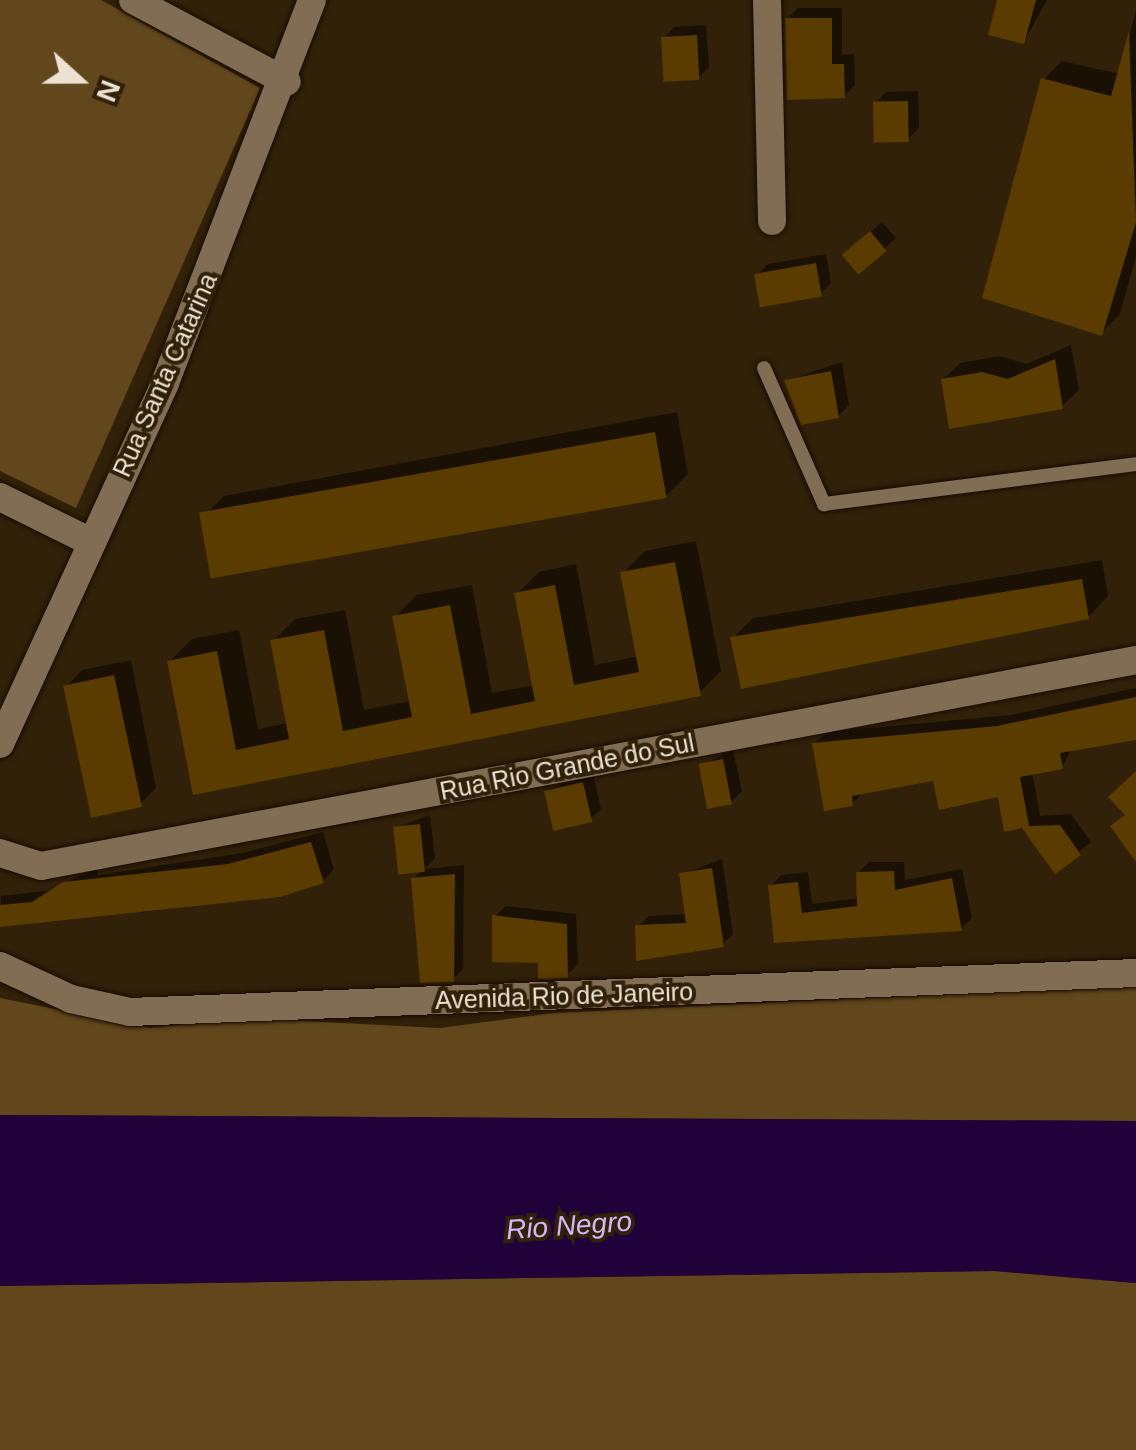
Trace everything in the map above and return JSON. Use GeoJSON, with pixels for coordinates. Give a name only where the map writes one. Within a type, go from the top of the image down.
{"type":"FeatureCollection","features":[{"type":"Feature","properties":{"kind":"street"},"geometry":{"type":"LineString","coordinates":[[133,0],[287,82]]}},
{"type":"Feature","properties":{"kind":"street","name":"Rua Santa Catarina"},"geometry":{"type":"LineString","coordinates":[[0,744],[166,382],[287,82],[312,0]]}},
{"type":"Feature","properties":{"kind":"street"},"geometry":{"type":"LineString","coordinates":[[767,0],[772,221]]}},
{"type":"Feature","properties":{"kind":"street"},"geometry":{"type":"LineString","coordinates":[[0,497],[90,541]]}},
{"type":"Feature","properties":{"kind":"street","name":"Rua Rio Grande do Sul"},"geometry":{"type":"LineString","coordinates":[[0,853],[41,866],[1136,660]]}},
{"type":"Feature","properties":{"kind":"street","name":"Avenida Rio de Janeiro"},"geometry":{"type":"LineString","coordinates":[[0,966],[71,999],[130,1012],[1136,973]]}},
{"type":"Feature","properties":{"kind":"lane"},"geometry":{"type":"LineString","coordinates":[[764,368],[824,504],[1136,464]]}},
{"type":"Feature","properties":{"kind":"shaded area"},"geometry":{"type":"Polygon","coordinates":[[[0,0],[101,0],[260,88],[76,508],[0,471],[0,0]]]}},
{"type":"Feature","properties":{"kind":"shaded area"},"geometry":{"type":"Polygon","coordinates":[[[1136,985],[1136,1121],[0,1115],[0,998],[149,1028],[243,1018],[440,1028],[554,1013],[1136,985]]]}},
{"type":"Feature","properties":{"kind":"shaded area"},"geometry":{"type":"Polygon","coordinates":[[[994,1271],[1136,1283],[1136,1450],[0,1450],[0,1286],[994,1271]]]}},
{"type":"Feature","properties":{"kind":"water","name":"Rio Negro"},"geometry":{"type":"Polygon","coordinates":[[[0,1115],[1136,1121],[1136,1283],[994,1271],[0,1286],[0,1115]]]}},
{"type":"Feature","properties":{"kind":"building"},"geometry":{"type":"Polygon","coordinates":[[[997,0],[1036,0],[1024,44],[988,35],[997,0]]]}},
{"type":"Feature","properties":{"kind":"building"},"geometry":{"type":"Polygon","coordinates":[[[785,18],[832,18],[832,64],[844,64],[845,98],[787,100],[785,18]]]}},
{"type":"Feature","properties":{"kind":"building"},"geometry":{"type":"Polygon","coordinates":[[[1129,31],[1136,222],[1102,336],[982,298],[1041,78],[1111,96],[1129,31]]]}},
{"type":"Feature","properties":{"kind":"building"},"geometry":{"type":"Polygon","coordinates":[[[697,35],[699,80],[663,82],[661,37],[697,35]]]}},
{"type":"Feature","properties":{"kind":"building"},"geometry":{"type":"Polygon","coordinates":[[[908,101],[909,142],[874,143],[873,102],[908,101]]]}},
{"type":"Feature","properties":{"kind":"building"},"geometry":{"type":"Polygon","coordinates":[[[870,231],[887,251],[858,275],[842,255],[870,231]]]}},
{"type":"Feature","properties":{"kind":"building"},"geometry":{"type":"Polygon","coordinates":[[[816,263],[822,296],[760,307],[754,274],[816,263]]]}},
{"type":"Feature","properties":{"kind":"building"},"geometry":{"type":"Polygon","coordinates":[[[1055,359],[1063,409],[949,429],[941,379],[982,372],[1008,379],[1055,359]]]}},
{"type":"Feature","properties":{"kind":"building"},"geometry":{"type":"Polygon","coordinates":[[[831,371],[839,418],[801,425],[784,380],[831,371]]]}},
{"type":"Feature","properties":{"kind":"building"},"geometry":{"type":"Polygon","coordinates":[[[655,432],[667,498],[211,578],[199,512],[655,432]]]}},
{"type":"Feature","properties":{"kind":"building"},"geometry":{"type":"Polygon","coordinates":[[[675,562],[701,696],[193,795],[167,661],[217,651],[236,750],[289,739],[270,640],[324,630],[343,731],[412,717],[392,616],[450,605],[471,714],[535,701],[514,593],[555,585],[574,685],[639,672],[620,572],[675,562]]]}},
{"type":"Feature","properties":{"kind":"building"},"geometry":{"type":"Polygon","coordinates":[[[1082,579],[1089,619],[741,689],[730,637],[1082,579]]]}},
{"type":"Feature","properties":{"kind":"building"},"geometry":{"type":"Polygon","coordinates":[[[114,675],[142,807],[91,818],[63,686],[114,675]]]}},
{"type":"Feature","properties":{"kind":"building"},"geometry":{"type":"Polygon","coordinates":[[[1136,697],[1136,740],[1060,753],[1063,769],[1020,777],[1029,826],[1060,825],[1081,855],[1055,874],[1022,828],[1004,832],[998,797],[939,810],[933,781],[852,796],[853,806],[824,811],[812,743],[997,726],[1136,697]]]}},
{"type":"Feature","properties":{"kind":"building"},"geometry":{"type":"Polygon","coordinates":[[[723,759],[732,804],[707,809],[698,764],[723,759]]]}},
{"type":"Feature","properties":{"kind":"building"},"geometry":{"type":"Polygon","coordinates":[[[1136,771],[1136,862],[1110,826],[1125,815],[1108,797],[1136,771]]]}},
{"type":"Feature","properties":{"kind":"building"},"geometry":{"type":"Polygon","coordinates":[[[583,782],[592,822],[553,831],[544,791],[583,782]]]}},
{"type":"Feature","properties":{"kind":"building"},"geometry":{"type":"Polygon","coordinates":[[[420,824],[425,872],[398,875],[393,827],[420,824]]]}},
{"type":"Feature","properties":{"kind":"building"},"geometry":{"type":"Polygon","coordinates":[[[311,842],[324,883],[280,897],[0,927],[0,905],[32,902],[63,882],[228,864],[311,842]]]}},
{"type":"Feature","properties":{"kind":"building"},"geometry":{"type":"Polygon","coordinates":[[[712,868],[724,947],[636,961],[635,925],[686,923],[679,873],[712,868]]]}},
{"type":"Feature","properties":{"kind":"building"},"geometry":{"type":"Polygon","coordinates":[[[894,871],[895,890],[952,878],[962,931],[774,943],[768,885],[798,882],[802,913],[857,906],[856,872],[894,871]]]}},
{"type":"Feature","properties":{"kind":"building"},"geometry":{"type":"Polygon","coordinates":[[[455,874],[454,982],[420,983],[411,878],[455,874]]]}},
{"type":"Feature","properties":{"kind":"building"},"geometry":{"type":"Polygon","coordinates":[[[492,915],[567,924],[568,978],[538,979],[538,963],[492,962],[492,915]]]}}]}
